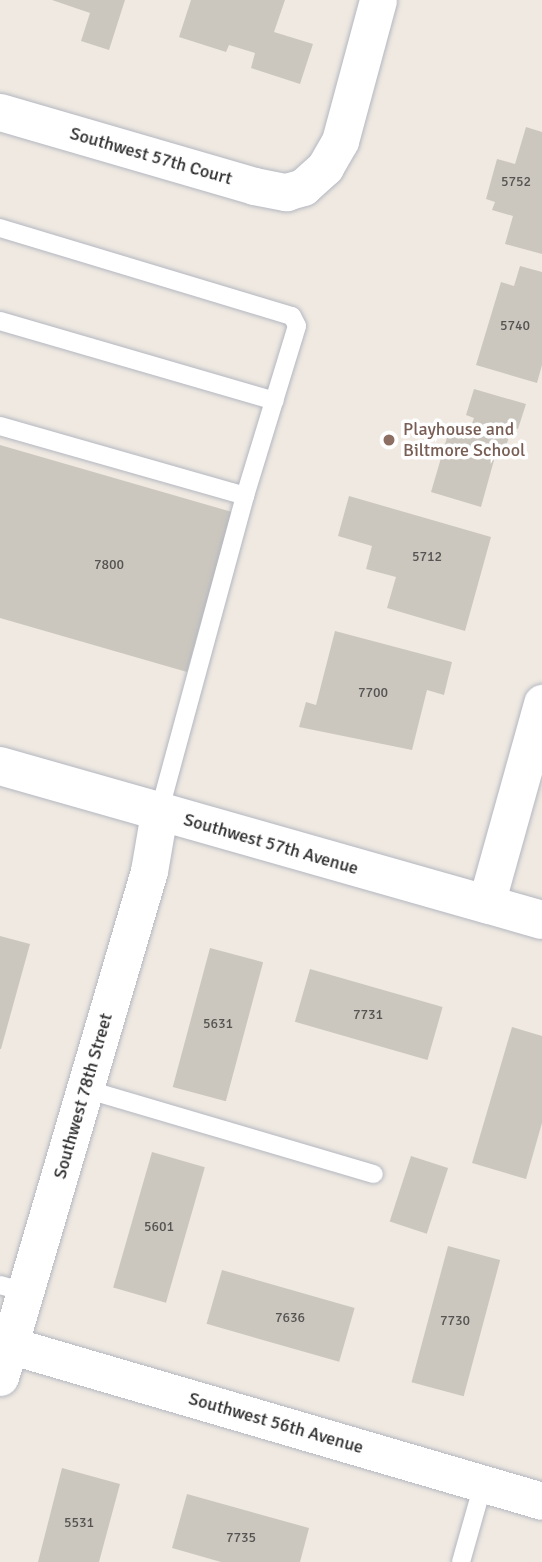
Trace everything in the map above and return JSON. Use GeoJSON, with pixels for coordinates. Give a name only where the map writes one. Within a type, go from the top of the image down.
{"type":"FeatureCollection","features":[{"type":"Feature","properties":{"kind":"main road","name":"Southwest 57th Avenue"},"geometry":{"type":"LineString","coordinates":[[0,766],[542,920]]}},
{"type":"Feature","properties":{"kind":"street","name":"Southwest 57th Court"},"geometry":{"type":"LineString","coordinates":[[0,112],[254,186],[286,192],[303,187],[325,167],[340,141],[378,0]]}},
{"type":"Feature","properties":{"kind":"street"},"geometry":{"type":"LineString","coordinates":[[486,904],[542,703]]}},
{"type":"Feature","properties":{"kind":"street","name":"Southwest 78th Street"},"geometry":{"type":"LineString","coordinates":[[5,1361],[13,1289],[85,1089],[149,871],[159,813]]}},
{"type":"Feature","properties":{"kind":"street","name":"Southwest 56th Avenue"},"geometry":{"type":"LineString","coordinates":[[5,1361],[542,1501]]}},
{"type":"Feature","properties":{"kind":"lane"},"geometry":{"type":"LineString","coordinates":[[0,228],[292,316],[298,327],[245,496],[159,813]]}},
{"type":"Feature","properties":{"kind":"lane"},"geometry":{"type":"LineString","coordinates":[[0,321],[275,401]]}},
{"type":"Feature","properties":{"kind":"lane"},"geometry":{"type":"LineString","coordinates":[[0,426],[245,496]]}},
{"type":"Feature","properties":{"kind":"lane"},"geometry":{"type":"LineString","coordinates":[[85,1089],[374,1174]]}},
{"type":"Feature","properties":{"kind":"lane"},"geometry":{"type":"LineString","coordinates":[[461,1562],[483,1485]]}},
{"type":"Feature","properties":{"kind":"building"},"geometry":{"type":"Polygon","coordinates":[[[52,0],[125,0],[109,50],[81,41],[90,13],[52,0]]]}},
{"type":"Feature","properties":{"kind":"building"},"geometry":{"type":"Polygon","coordinates":[[[191,0],[285,0],[274,32],[313,44],[300,84],[251,68],[255,53],[229,45],[226,52],[179,37],[191,0]]]}},
{"type":"Feature","properties":{"kind":"building"},"geometry":{"type":"Polygon","coordinates":[[[526,127],[542,132],[542,254],[505,244],[513,216],[492,210],[495,202],[486,199],[497,159],[515,164],[526,127]]]}},
{"type":"Feature","properties":{"kind":"building"},"geometry":{"type":"Polygon","coordinates":[[[520,266],[542,272],[542,365],[537,383],[476,365],[501,282],[514,286],[520,266]]]}},
{"type":"Feature","properties":{"kind":"building"},"geometry":{"type":"Polygon","coordinates":[[[474,389],[526,404],[518,429],[512,427],[503,456],[496,453],[481,507],[431,492],[451,424],[470,429],[474,418],[466,415],[474,389]]]}},
{"type":"Feature","properties":{"kind":"building"},"geometry":{"type":"Polygon","coordinates":[[[0,445],[232,512],[187,672],[0,618],[0,445]]]}},
{"type":"Feature","properties":{"kind":"building"},"geometry":{"type":"Polygon","coordinates":[[[349,496],[491,537],[465,631],[387,608],[396,577],[366,569],[372,546],[338,536],[349,496]]]}},
{"type":"Feature","properties":{"kind":"building"},"geometry":{"type":"Polygon","coordinates":[[[335,631],[452,662],[444,695],[427,690],[412,750],[299,727],[306,702],[316,705],[335,631]]]}},
{"type":"Feature","properties":{"kind":"building"},"geometry":{"type":"Polygon","coordinates":[[[0,936],[30,944],[1,1049],[0,1049],[0,936]]]}},
{"type":"Feature","properties":{"kind":"building"},"geometry":{"type":"Polygon","coordinates":[[[210,948],[263,962],[226,1101],[173,1087],[210,948]]]}},
{"type":"Feature","properties":{"kind":"building"},"geometry":{"type":"Polygon","coordinates":[[[310,969],[443,1007],[427,1060],[295,1022],[310,969]]]}},
{"type":"Feature","properties":{"kind":"building"},"geometry":{"type":"Polygon","coordinates":[[[512,1027],[542,1036],[542,1123],[526,1179],[472,1163],[512,1027]]]}},
{"type":"Feature","properties":{"kind":"building"},"geometry":{"type":"Polygon","coordinates":[[[152,1152],[205,1167],[166,1303],[113,1288],[152,1152]]]}},
{"type":"Feature","properties":{"kind":"building"},"geometry":{"type":"Polygon","coordinates":[[[411,1156],[448,1168],[427,1234],[390,1222],[411,1156]]]}},
{"type":"Feature","properties":{"kind":"building"},"geometry":{"type":"Polygon","coordinates":[[[448,1246],[500,1260],[464,1396],[412,1382],[448,1246]]]}},
{"type":"Feature","properties":{"kind":"building"},"geometry":{"type":"Polygon","coordinates":[[[222,1270],[355,1308],[339,1362],[207,1324],[222,1270]]]}},
{"type":"Feature","properties":{"kind":"building"},"geometry":{"type":"Polygon","coordinates":[[[62,1468],[120,1484],[99,1562],[38,1562],[62,1468]]]}},
{"type":"Feature","properties":{"kind":"building"},"geometry":{"type":"Polygon","coordinates":[[[187,1494],[309,1528],[300,1562],[221,1562],[172,1548],[187,1494]]]}},
{"type":"Feature","properties":{"kind":"place","name":"Playhouse and Biltmore School"},"geometry":{"type":"Point","coordinates":[389,440]}}]}
